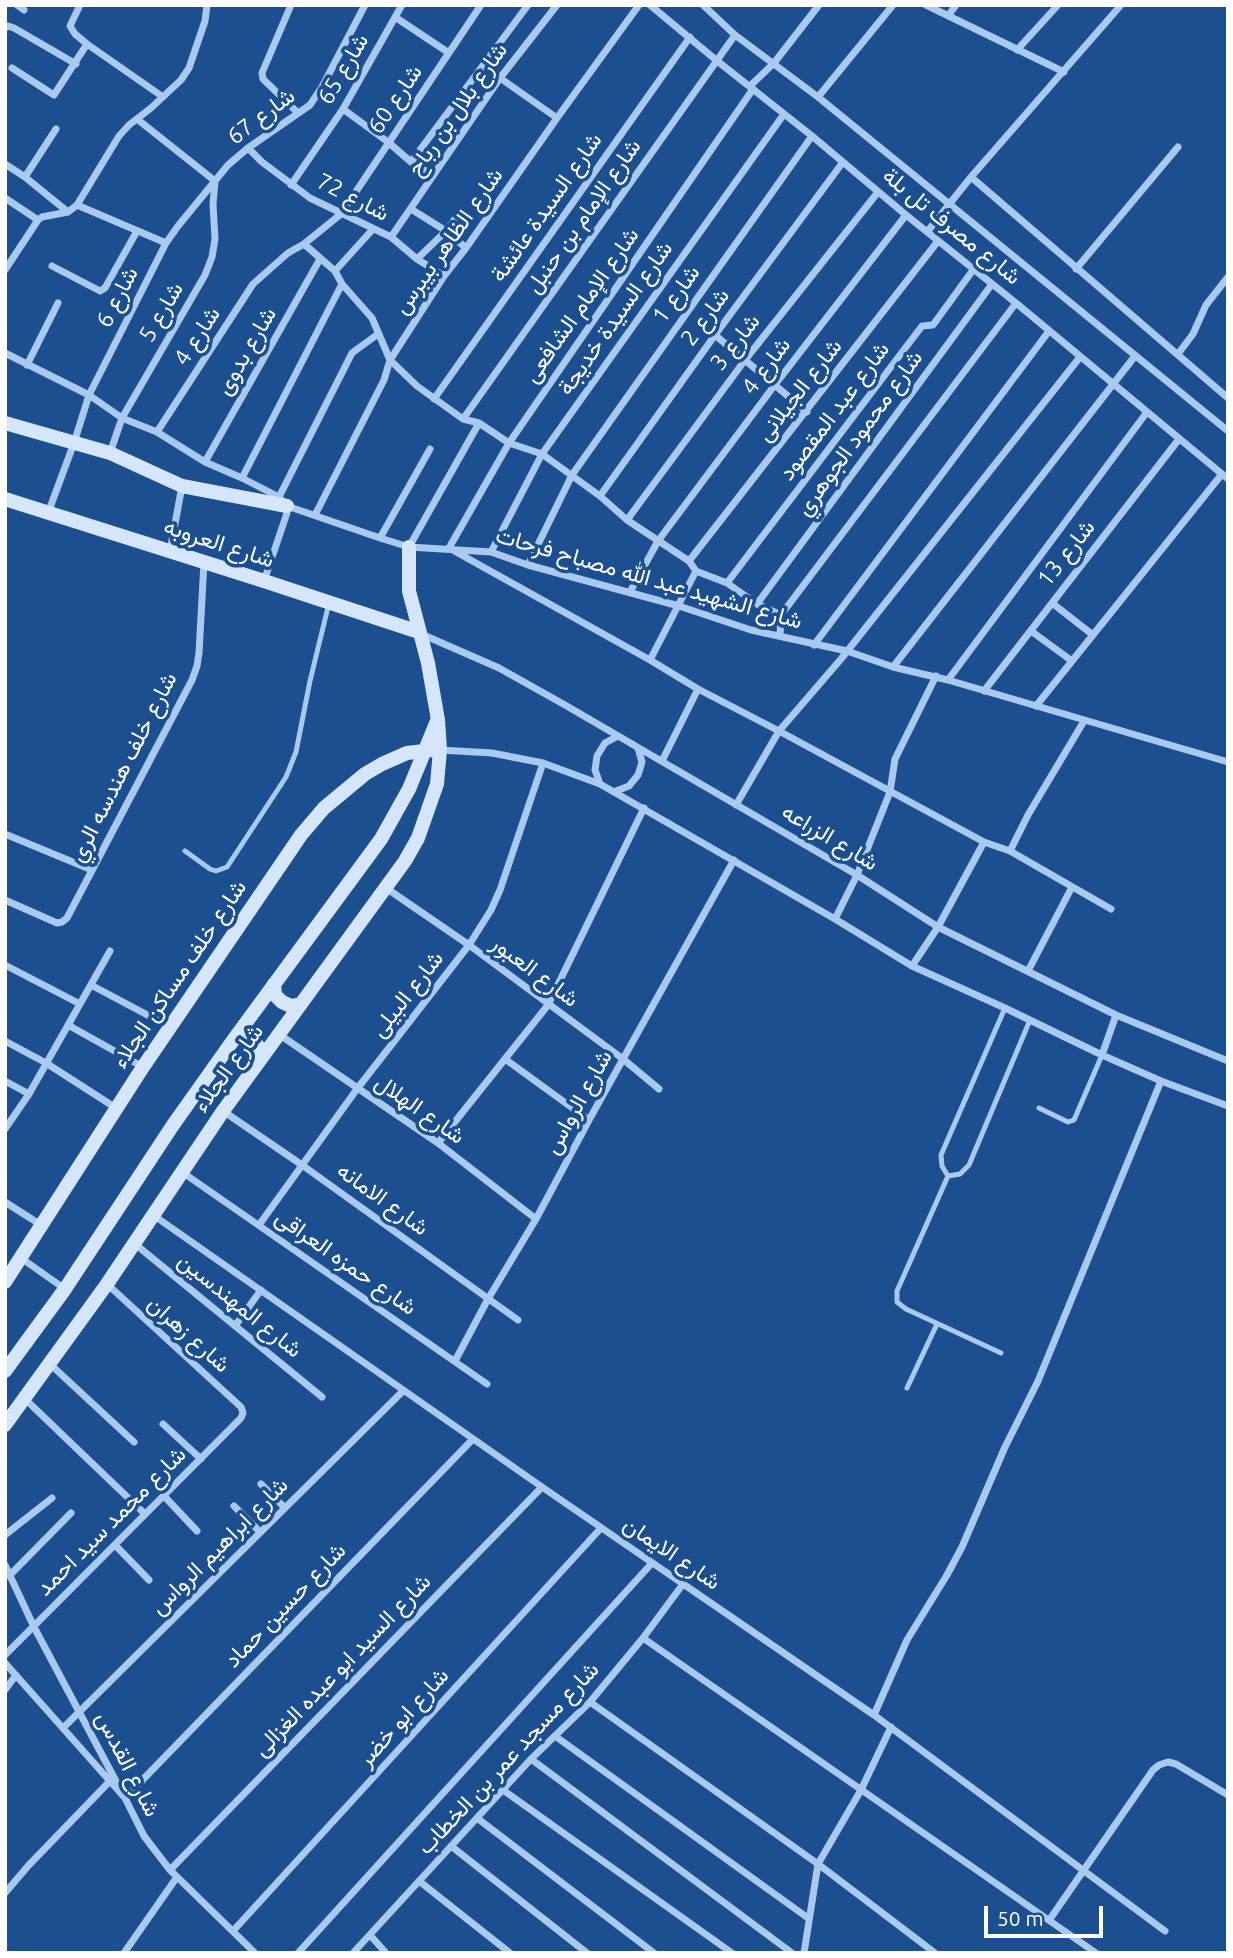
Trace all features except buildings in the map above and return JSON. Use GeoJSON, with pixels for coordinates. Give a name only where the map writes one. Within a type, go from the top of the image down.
{"type":"FeatureCollection","features":[{"type":"Feature","properties":{"kind":"street"},"geometry":{"type":"LineString","coordinates":[[80,5],[70,26],[75,34],[163,97]]}},
{"type":"Feature","properties":{"kind":"street"},"geometry":{"type":"LineString","coordinates":[[5,270],[38,220],[68,212],[77,205],[120,136],[163,97],[189,68],[205,21],[207,5]]}},
{"type":"Feature","properties":{"kind":"street"},"geometry":{"type":"LineString","coordinates":[[290,5],[262,73],[263,79],[298,113]]}},
{"type":"Feature","properties":{"kind":"street","name":"شارع 67"},"geometry":{"type":"LineString","coordinates":[[215,181],[228,165],[248,148],[310,105],[365,5]]}},
{"type":"Feature","properties":{"kind":"street","name":"شارع 65"},"geometry":{"type":"LineString","coordinates":[[291,185],[343,110],[402,5]]}},
{"type":"Feature","properties":{"kind":"street","name":"شارع 60"},"geometry":{"type":"LineString","coordinates":[[341,214],[481,5]]}},
{"type":"Feature","properties":{"kind":"street"},"geometry":{"type":"LineString","coordinates":[[411,162],[528,5]]}},
{"type":"Feature","properties":{"kind":"street","name":"شارع بلال بن رباح"},"geometry":{"type":"LineString","coordinates":[[391,237],[500,78],[557,5]]}},
{"type":"Feature","properties":{"kind":"street","name":"شارع الظاهر بيبرس"},"geometry":{"type":"LineString","coordinates":[[315,515],[384,380],[390,360],[444,276],[639,5]]}},
{"type":"Feature","properties":{"kind":"street","name":"شارع مصرف تل بلة"},"geometry":{"type":"LineString","coordinates":[[650,5],[1225,476]]}},
{"type":"Feature","properties":{"kind":"street","name":"شارع مصرف تل بلة"},"geometry":{"type":"LineString","coordinates":[[703,5],[735,34],[818,97],[1228,431]]}},
{"type":"Feature","properties":{"kind":"street","name":"شارع الإمام الشافعى"},"geometry":{"type":"LineString","coordinates":[[450,548],[509,443],[752,88],[820,5]]}},
{"type":"Feature","properties":{"kind":"street"},"geometry":{"type":"LineString","coordinates":[[818,97],[893,5]]}},
{"type":"Feature","properties":{"kind":"street"},"geometry":{"type":"LineString","coordinates":[[926,5],[1064,72]]}},
{"type":"Feature","properties":{"kind":"street"},"geometry":{"type":"LineString","coordinates":[[947,16],[956,5]]}},
{"type":"Feature","properties":{"kind":"street"},"geometry":{"type":"LineString","coordinates":[[1017,50],[1058,5]]}},
{"type":"Feature","properties":{"kind":"street"},"geometry":{"type":"LineString","coordinates":[[927,232],[971,177],[1121,5]]}},
{"type":"Feature","properties":{"kind":"street"},"geometry":{"type":"LineString","coordinates":[[395,17],[449,53]]}},
{"type":"Feature","properties":{"kind":"street"},"geometry":{"type":"LineString","coordinates":[[7,27],[76,64]]}},
{"type":"Feature","properties":{"kind":"street","name":"شارع الإمام بن حنبل"},"geometry":{"type":"LineString","coordinates":[[463,419],[735,34]]}},
{"type":"Feature","properties":{"kind":"street","name":"شارع السيدة عائشة"},"geometry":{"type":"LineString","coordinates":[[434,399],[690,37]]}},
{"type":"Feature","properties":{"kind":"street"},"geometry":{"type":"LineString","coordinates":[[12,68],[54,95],[87,44]]}},
{"type":"Feature","properties":{"kind":"street"},"geometry":{"type":"LineString","coordinates":[[500,78],[557,118]]}},
{"type":"Feature","properties":{"kind":"street"},"geometry":{"type":"LineString","coordinates":[[343,110],[432,175]]}},
{"type":"Feature","properties":{"kind":"street","name":"شارع السيدة خديجة"},"geometry":{"type":"LineString","coordinates":[[491,552],[542,454],[784,114]]}},
{"type":"Feature","properties":{"kind":"street"},"geometry":{"type":"LineString","coordinates":[[137,119],[215,181]]}},
{"type":"Feature","properties":{"kind":"street"},"geometry":{"type":"LineString","coordinates":[[25,177],[56,129]]}},
{"type":"Feature","properties":{"kind":"street","name":"شارع 1"},"geometry":{"type":"LineString","coordinates":[[528,565],[572,475],[812,136]]}},
{"type":"Feature","properties":{"kind":"street"},"geometry":{"type":"LineString","coordinates":[[1076,269],[1178,147]]}},
{"type":"Feature","properties":{"kind":"street","name":"شارع 72"},"geometry":{"type":"LineString","coordinates":[[248,148],[262,162],[310,198],[391,237],[417,259],[444,276]]}},
{"type":"Feature","properties":{"kind":"street","name":"شارع 2"},"geometry":{"type":"LineString","coordinates":[[600,496],[843,162]]}},
{"type":"Feature","properties":{"kind":"street"},"geometry":{"type":"LineString","coordinates":[[5,164],[68,212]]}},
{"type":"Feature","properties":{"kind":"street"},"geometry":{"type":"LineString","coordinates":[[971,177],[1228,398]]}},
{"type":"Feature","properties":{"kind":"street","name":"شارع 6"},"geometry":{"type":"LineString","coordinates":[[48,513],[89,395],[166,243],[215,181]]}},
{"type":"Feature","properties":{"kind":"street","name":"شارع 5"},"geometry":{"type":"LineString","coordinates":[[110,453],[122,418],[205,275],[212,257],[215,239],[215,181]]}},
{"type":"Feature","properties":{"kind":"street","name":"شارع 3"},"geometry":{"type":"LineString","coordinates":[[627,520],[745,360],[878,192]]}},
{"type":"Feature","properties":{"kind":"street"},"geometry":{"type":"LineString","coordinates":[[5,198],[38,220]]}},
{"type":"Feature","properties":{"kind":"street"},"geometry":{"type":"LineString","coordinates":[[77,205],[166,243]]}},
{"type":"Feature","properties":{"kind":"street"},"geometry":{"type":"LineString","coordinates":[[411,209],[446,230],[466,248]]}},
{"type":"Feature","properties":{"kind":"street"},"geometry":{"type":"LineString","coordinates":[[417,259],[461,211]]}},
{"type":"Feature","properties":{"kind":"street","name":"شارع 4"},"geometry":{"type":"LineString","coordinates":[[157,432],[254,284],[288,253],[304,244],[341,214]]}},
{"type":"Feature","properties":{"kind":"street","name":"شارع 4"},"geometry":{"type":"LineString","coordinates":[[630,592],[658,541],[906,215]]}},
{"type":"Feature","properties":{"kind":"street"},"geometry":{"type":"LineString","coordinates":[[335,271],[373,229]]}},
{"type":"Feature","properties":{"kind":"street"},"geometry":{"type":"LineString","coordinates":[[52,265],[100,291],[105,288],[137,231]]}},
{"type":"Feature","properties":{"kind":"street","name":"شارع الجيلانى"},"geometry":{"type":"LineString","coordinates":[[689,561],[938,241]]}},
{"type":"Feature","properties":{"kind":"street"},"geometry":{"type":"LineString","coordinates":[[304,244],[335,271],[342,284],[372,318],[390,360],[434,399],[463,419],[479,423],[509,443],[542,454],[600,496],[627,520],[689,561],[696,571],[727,583],[757,604],[781,615]]}},
{"type":"Feature","properties":{"kind":"street","name":"شارع بدوى"},"geometry":{"type":"LineString","coordinates":[[205,462],[320,259]]}},
{"type":"Feature","properties":{"kind":"street","name":"شارع عبد المقصود"},"geometry":{"type":"LineString","coordinates":[[727,583],[922,326],[933,326],[974,270]]}},
{"type":"Feature","properties":{"kind":"street"},"geometry":{"type":"LineString","coordinates":[[1178,354],[1193,334],[1206,305],[1228,277]]}},
{"type":"Feature","properties":{"kind":"street"},"geometry":{"type":"LineString","coordinates":[[242,478],[342,284]]}},
{"type":"Feature","properties":{"kind":"street","name":"شارع محمود الجوهري"},"geometry":{"type":"LineString","coordinates":[[757,604],[992,284]]}},
{"type":"Feature","properties":{"kind":"street"},"geometry":{"type":"LineString","coordinates":[[27,365],[58,303]]}},
{"type":"Feature","properties":{"kind":"street"},"geometry":{"type":"LineString","coordinates":[[780,635],[781,615],[1016,303]]}},
{"type":"Feature","properties":{"kind":"street"},"geometry":{"type":"LineString","coordinates":[[814,645],[1049,331]]}},
{"type":"Feature","properties":{"kind":"street"},"geometry":{"type":"LineString","coordinates":[[264,581],[288,513],[283,502],[352,353],[378,334]]}},
{"type":"Feature","properties":{"kind":"street"},"geometry":{"type":"LineString","coordinates":[[715,335],[807,412]]}},
{"type":"Feature","properties":{"kind":"street","name":"شارع الشهيد عبد الله مصباح فرحات"},"geometry":{"type":"LineString","coordinates":[[5,353],[89,395],[122,418],[157,432],[205,462],[242,478],[283,502],[380,538],[410,547],[491,552],[528,565],[680,606],[751,631],[847,651],[893,667],[936,676],[1228,762]]}},
{"type":"Feature","properties":{"kind":"street"},"geometry":{"type":"LineString","coordinates":[[893,667],[1135,356]]}},
{"type":"Feature","properties":{"kind":"street"},"geometry":{"type":"LineString","coordinates":[[736,805],[779,731],[847,651],[1080,357]]}},
{"type":"Feature","properties":{"kind":"street"},"geometry":{"type":"LineString","coordinates":[[948,680],[1147,412]]}},
{"type":"Feature","properties":{"kind":"street","name":"شارع العروبه"},"geometry":{"type":"LineString","coordinates":[[5,422],[110,453],[182,486],[283,502]]}},
{"type":"Feature","properties":{"kind":"street"},"geometry":{"type":"LineString","coordinates":[[410,547],[479,423]]}},
{"type":"Feature","properties":{"kind":"street","name":"شارع 13"},"geometry":{"type":"LineString","coordinates":[[984,691],[1179,439]]}},
{"type":"Feature","properties":{"kind":"street"},"geometry":{"type":"LineString","coordinates":[[380,538],[430,449]]}},
{"type":"Feature","properties":{"kind":"street"},"geometry":{"type":"LineString","coordinates":[[1036,706],[1225,476]]}},
{"type":"Feature","properties":{"kind":"street"},"geometry":{"type":"LineString","coordinates":[[170,551],[182,486]]}},
{"type":"Feature","properties":{"kind":"street","name":"شارع العروبه"},"geometry":{"type":"LineString","coordinates":[[5,499],[419,632]]}},
{"type":"Feature","properties":{"kind":"street","name":"شارع الجلاء"},"geometry":{"type":"LineString","coordinates":[[5,1425],[107,1284],[223,1111],[405,861],[418,838],[437,784],[440,750],[438,720],[428,663],[408,591],[410,547]]}},
{"type":"Feature","properties":{"kind":"street"},"geometry":{"type":"LineString","coordinates":[[450,548],[698,689],[984,842],[1010,851],[1111,909]]}},
{"type":"Feature","properties":{"kind":"street","name":"شارع خلف هندسه الري"},"geometry":{"type":"LineString","coordinates":[[5,900],[57,923],[67,918],[197,666],[204,562]]}},
{"type":"Feature","properties":{"kind":"street"},"geometry":{"type":"LineString","coordinates":[[650,660],[696,571]]}},
{"type":"Feature","properties":{"kind":"street"},"geometry":{"type":"LineString","coordinates":[[1052,603],[1093,635]]}},
{"type":"Feature","properties":{"kind":"street"},"geometry":{"type":"LineString","coordinates":[[1031,631],[1072,661]]}},
{"type":"Feature","properties":{"kind":"street","name":"شارع الزراعه"},"geometry":{"type":"LineString","coordinates":[[419,632],[499,668],[857,875],[938,927],[1116,1015],[1228,1061]]}},
{"type":"Feature","properties":{"kind":"street"},"geometry":{"type":"LineString","coordinates":[[835,919],[857,875],[890,792],[895,759],[936,676]]}},
{"type":"Feature","properties":{"kind":"street"},"geometry":{"type":"LineString","coordinates":[[662,761],[698,689]]}},
{"type":"Feature","properties":{"kind":"street","name":"شارع الجلاء"},"geometry":{"type":"LineString","coordinates":[[5,1371],[65,1289],[173,1125],[380,839],[409,789],[438,720]]}},
{"type":"Feature","properties":{"kind":"street"},"geometry":{"type":"LineString","coordinates":[[1010,851],[1028,815],[1084,721]]}},
{"type":"Feature","properties":{"kind":"street"},"geometry":{"type":"LineString","coordinates":[[600,784],[595,770],[597,755],[605,743],[618,736]]}},
{"type":"Feature","properties":{"kind":"street"},"geometry":{"type":"LineString","coordinates":[[615,792],[629,786],[638,775],[642,762],[638,748]]}},
{"type":"Feature","properties":{"kind":"street"},"geometry":{"type":"LineString","coordinates":[[440,750],[492,753],[543,763],[600,784],[912,966],[1101,1055],[1228,1106]]}},
{"type":"Feature","properties":{"kind":"street","name":"شارع خلف مساكن الجلاء"},"geometry":{"type":"LineString","coordinates":[[5,1282],[170,1027],[301,835],[324,808],[382,764],[408,753],[440,750]]}},
{"type":"Feature","properties":{"kind":"street","name":"شارع البيلى"},"geometry":{"type":"LineString","coordinates":[[259,1225],[357,1089],[469,945],[491,910],[543,763]]}},
{"type":"Feature","properties":{"kind":"street"},"geometry":{"type":"LineString","coordinates":[[438,1143],[548,1005],[644,808]]}},
{"type":"Feature","properties":{"kind":"street"},"geometry":{"type":"LineString","coordinates":[[5,834],[92,870]]}},
{"type":"Feature","properties":{"kind":"street"},"geometry":{"type":"LineString","coordinates":[[912,966],[938,927],[984,842]]}},
{"type":"Feature","properties":{"kind":"street","name":"شارع الرواس"},"geometry":{"type":"LineString","coordinates":[[454,1361],[536,1219],[734,860]]}},
{"type":"Feature","properties":{"kind":"street","name":"شارع العبور"},"geometry":{"type":"LineString","coordinates":[[385,887],[469,945],[623,1059],[659,1089]]}},
{"type":"Feature","properties":{"kind":"street"},"geometry":{"type":"LineString","coordinates":[[1028,971],[1072,887]]}},
{"type":"Feature","properties":{"kind":"street"},"geometry":{"type":"LineString","coordinates":[[5,1129],[29,1094],[110,951]]}},
{"type":"Feature","properties":{"kind":"street"},"geometry":{"type":"LineString","coordinates":[[5,965],[80,1004]]}},
{"type":"Feature","properties":{"kind":"street"},"geometry":{"type":"LineString","coordinates":[[274,984],[275,995],[282,1002],[291,1006],[302,1004]]}},
{"type":"Feature","properties":{"kind":"street"},"geometry":{"type":"LineString","coordinates":[[91,985],[170,1027]]}},
{"type":"Feature","properties":{"kind":"street"},"geometry":{"type":"LineString","coordinates":[[1101,1055],[1116,1015]]}},
{"type":"Feature","properties":{"kind":"street"},"geometry":{"type":"LineString","coordinates":[[68,1025],[144,1068]]}},
{"type":"Feature","properties":{"kind":"street","name":"شارع الهلال"},"geometry":{"type":"LineString","coordinates":[[280,1035],[438,1143],[536,1219]]}},
{"type":"Feature","properties":{"kind":"street"},"geometry":{"type":"LineString","coordinates":[[234,1039],[244,1037],[254,1041],[260,1049],[261,1059]]}},
{"type":"Feature","properties":{"kind":"street"},"geometry":{"type":"LineString","coordinates":[[5,1041],[46,1063],[117,1108]]}},
{"type":"Feature","properties":{"kind":"street"},"geometry":{"type":"LineString","coordinates":[[505,1059],[589,1120]]}},
{"type":"Feature","properties":{"kind":"street"},"geometry":{"type":"LineString","coordinates":[[874,1715],[907,1640],[962,1547],[1038,1381],[1161,1080]]}},
{"type":"Feature","properties":{"kind":"street"},"geometry":{"type":"LineString","coordinates":[[5,1081],[29,1094]]}},
{"type":"Feature","properties":{"kind":"street","name":"شارع الامانه"},"geometry":{"type":"LineString","coordinates":[[223,1111],[518,1320]]}},
{"type":"Feature","properties":{"kind":"street","name":"شارع حمزه العراقى"},"geometry":{"type":"LineString","coordinates":[[182,1172],[487,1384]]}},
{"type":"Feature","properties":{"kind":"street"},"geometry":{"type":"LineString","coordinates":[[5,1202],[42,1226]]}},
{"type":"Feature","properties":{"kind":"street","name":"شارع الايمان"},"geometry":{"type":"LineString","coordinates":[[153,1214],[472,1439],[891,1727],[1165,1931]]}},
{"type":"Feature","properties":{"kind":"street","name":"شارع المهندسين"},"geometry":{"type":"LineString","coordinates":[[134,1243],[322,1396]]}},
{"type":"Feature","properties":{"kind":"street"},"geometry":{"type":"LineString","coordinates":[[21,1258],[65,1289]]}},
{"type":"Feature","properties":{"kind":"street","name":"شارع زهران"},"geometry":{"type":"LineString","coordinates":[[107,1284],[241,1407],[243,1413]]}},
{"type":"Feature","properties":{"kind":"street"},"geometry":{"type":"LineString","coordinates":[[235,1326],[261,1290]]}},
{"type":"Feature","properties":{"kind":"street"},"geometry":{"type":"LineString","coordinates":[[50,1364],[134,1441]]}},
{"type":"Feature","properties":{"kind":"street","name":"شارع ابراهيم الرواس"},"geometry":{"type":"LineString","coordinates":[[63,1728],[403,1391]]}},
{"type":"Feature","properties":{"kind":"street"},"geometry":{"type":"LineString","coordinates":[[25,1399],[145,1514]]}},
{"type":"Feature","properties":{"kind":"street","name":"شارع محمد سيد احمد"},"geometry":{"type":"LineString","coordinates":[[5,1655],[201,1459],[243,1413]]}},
{"type":"Feature","properties":{"kind":"street"},"geometry":{"type":"LineString","coordinates":[[163,1424],[201,1459]]}},
{"type":"Feature","properties":{"kind":"street","name":"شارع حسين حماد"},"geometry":{"type":"LineString","coordinates":[[125,1798],[472,1439]]}},
{"type":"Feature","properties":{"kind":"street"},"geometry":{"type":"LineString","coordinates":[[261,1484],[285,1508]]}},
{"type":"Feature","properties":{"kind":"street","name":"شارع السيد ابو عبده الغزالى"},"geometry":{"type":"LineString","coordinates":[[170,1870],[542,1487]]}},
{"type":"Feature","properties":{"kind":"street"},"geometry":{"type":"LineString","coordinates":[[164,1496],[197,1531]]}},
{"type":"Feature","properties":{"kind":"street"},"geometry":{"type":"LineString","coordinates":[[5,1535],[52,1498]]}},
{"type":"Feature","properties":{"kind":"street"},"geometry":{"type":"LineString","coordinates":[[234,1506],[260,1532]]}},
{"type":"Feature","properties":{"kind":"street"},"geometry":{"type":"LineString","coordinates":[[10,1575],[71,1513]]}},
{"type":"Feature","properties":{"kind":"street","name":"شارع ابو خضر"},"geometry":{"type":"LineString","coordinates":[[233,1931],[601,1528]]}},
{"type":"Feature","properties":{"kind":"street"},"geometry":{"type":"LineString","coordinates":[[114,1545],[149,1580]]}},
{"type":"Feature","properties":{"kind":"street"},"geometry":{"type":"LineString","coordinates":[[298,1953],[652,1563]]}},
{"type":"Feature","properties":{"kind":"street","name":"شارع القدس"},"geometry":{"type":"LineString","coordinates":[[5,1565],[34,1627],[144,1836],[170,1870],[255,1953]]}},
{"type":"Feature","properties":{"kind":"street","name":"شارع مسجد عمر بن الخطاب"},"geometry":{"type":"LineString","coordinates":[[353,1953],[531,1759],[590,1702],[683,1584]]}},
{"type":"Feature","properties":{"kind":"street"},"geometry":{"type":"LineString","coordinates":[[643,1638],[1096,1953]]}},
{"type":"Feature","properties":{"kind":"street"},"geometry":{"type":"LineString","coordinates":[[5,1663],[125,1798]]}},
{"type":"Feature","properties":{"kind":"street"},"geometry":{"type":"LineString","coordinates":[[5,1690],[16,1675]]}},
{"type":"Feature","properties":{"kind":"street"},"geometry":{"type":"LineString","coordinates":[[590,1702],[818,1864],[935,1953]]}},
{"type":"Feature","properties":{"kind":"street"},"geometry":{"type":"LineString","coordinates":[[804,1953],[818,1864],[861,1790],[891,1727]]}},
{"type":"Feature","properties":{"kind":"street"},"geometry":{"type":"LineString","coordinates":[[555,1736],[808,1918]]}},
{"type":"Feature","properties":{"kind":"street"},"geometry":{"type":"LineString","coordinates":[[531,1759],[792,1953]]}},
{"type":"Feature","properties":{"kind":"street"},"geometry":{"type":"LineString","coordinates":[[1050,1919],[1159,1765],[1168,1762],[1176,1764],[1228,1796]]}},
{"type":"Feature","properties":{"kind":"street"},"geometry":{"type":"LineString","coordinates":[[5,1894],[28,1866],[110,1781]]}},
{"type":"Feature","properties":{"kind":"street"},"geometry":{"type":"LineString","coordinates":[[503,1790],[732,1953]]}},
{"type":"Feature","properties":{"kind":"street"},"geometry":{"type":"LineString","coordinates":[[477,1818],[654,1953]]}},
{"type":"Feature","properties":{"kind":"street"},"geometry":{"type":"LineString","coordinates":[[452,1846],[587,1953]]}},
{"type":"Feature","properties":{"kind":"street"},"geometry":{"type":"LineString","coordinates":[[124,1953],[177,1877]]}},
{"type":"Feature","properties":{"kind":"street"},"geometry":{"type":"LineString","coordinates":[[419,1881],[510,1953]]}},
{"type":"Feature","properties":{"kind":"street"},"geometry":{"type":"LineString","coordinates":[[370,1935],[386,1953]]}},
{"type":"Feature","properties":{"kind":"lane"},"geometry":{"type":"LineString","coordinates":[[185,851],[210,869],[216,871],[227,867],[286,777],[296,752],[330,603]]}},
{"type":"Feature","properties":{"kind":"lane"},"geometry":{"type":"LineString","coordinates":[[948,1176],[942,1166],[941,1155],[1005,1008]]}},
{"type":"Feature","properties":{"kind":"lane"},"geometry":{"type":"LineString","coordinates":[[948,1176],[960,1174],[969,1165],[1030,1020]]}},
{"type":"Feature","properties":{"kind":"lane"},"geometry":{"type":"LineString","coordinates":[[1039,1108],[1068,1122],[1074,1120],[1101,1055]]}},
{"type":"Feature","properties":{"kind":"lane"},"geometry":{"type":"LineString","coordinates":[[948,1176],[896,1296],[901,1306],[1001,1353]]}},
{"type":"Feature","properties":{"kind":"lane"},"geometry":{"type":"LineString","coordinates":[[907,1388],[937,1324]]}},
{"type":"Feature","properties":{"kind":"lane"},"geometry":{"type":"LineString","coordinates":[[6,1589],[14,1583]]}}]}
